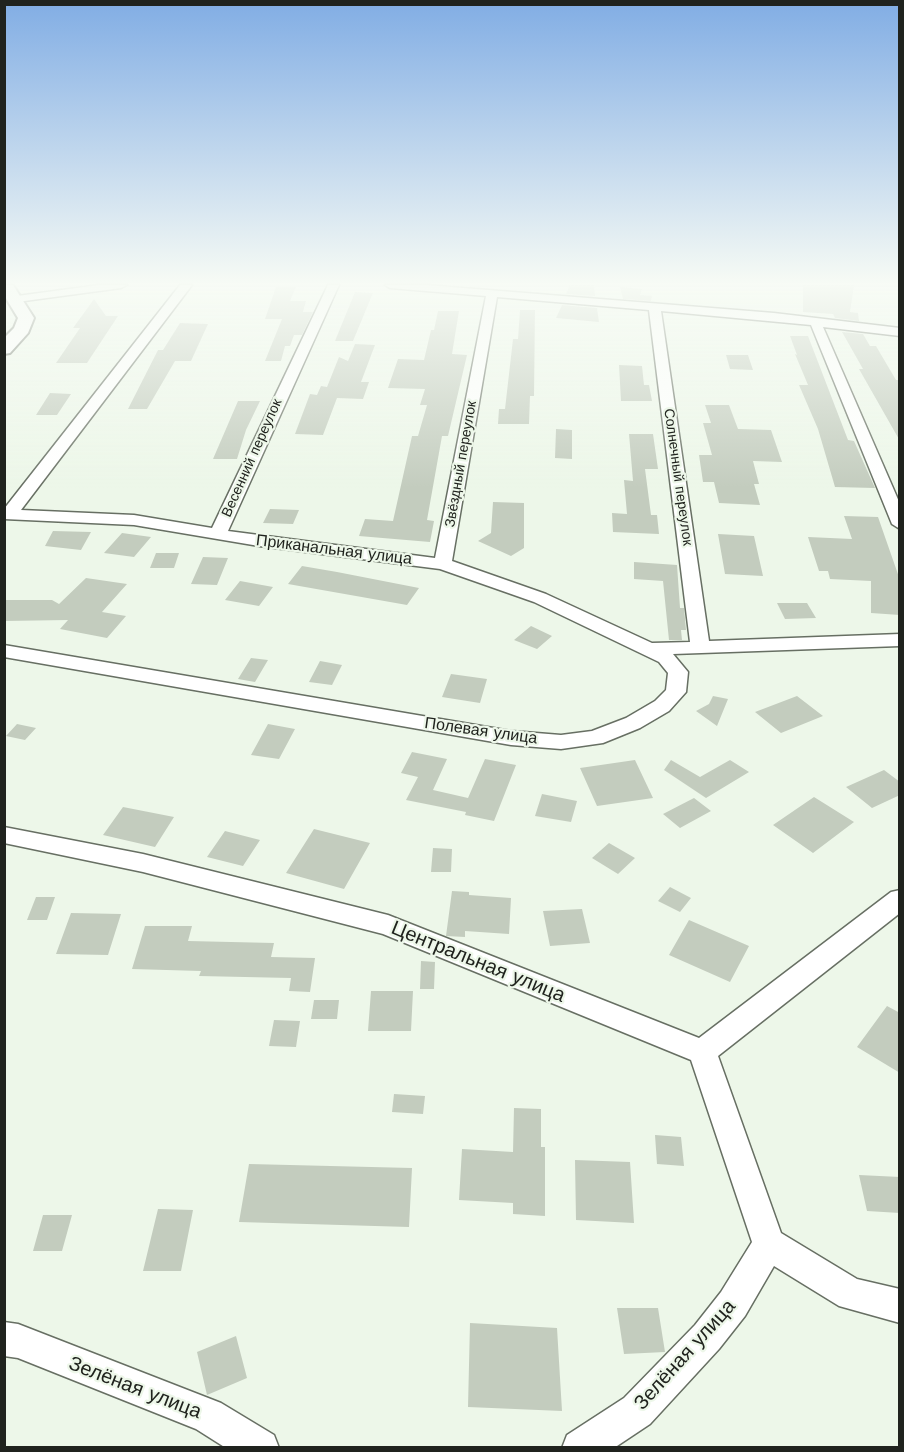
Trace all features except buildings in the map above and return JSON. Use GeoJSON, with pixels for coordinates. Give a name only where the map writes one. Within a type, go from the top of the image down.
{"type":"FeatureCollection","features":[{"type":"Feature","properties":{"kind":"street"},"geometry":{"type":"LineString","coordinates":[[7,514],[133,353]]}},
{"type":"Feature","properties":{"kind":"street","name":"Весенний переулок"},"geometry":{"type":"LineString","coordinates":[[218,534],[301,353]]}},
{"type":"Feature","properties":{"kind":"street","name":"Звёздный переулок"},"geometry":{"type":"LineString","coordinates":[[443,564],[481,353]]}},
{"type":"Feature","properties":{"kind":"street","name":"Солнечный переулок"},"geometry":{"type":"LineString","coordinates":[[661,353],[700,646]]}},
{"type":"Feature","properties":{"kind":"street"},"geometry":{"type":"LineString","coordinates":[[828,353],[900,524]]}},
{"type":"Feature","properties":{"kind":"street","name":"Приканальная улица"},"geometry":{"type":"LineString","coordinates":[[7,514],[134,520],[218,534],[443,564],[540,598],[648,649]]}},
{"type":"Feature","properties":{"kind":"street"},"geometry":{"type":"LineString","coordinates":[[648,649],[900,640]]}},
{"type":"Feature","properties":{"kind":"street","name":"Полевая улица"},"geometry":{"type":"LineString","coordinates":[[4,651],[511,738],[561,742],[595,738],[633,723],[662,706],[676,692],[678,672],[666,658],[648,649]]}},
{"type":"Feature","properties":{"kind":"street","name":"Центральная улица"},"geometry":{"type":"LineString","coordinates":[[4,835],[143,863],[388,925],[702,1052]]}},
{"type":"Feature","properties":{"kind":"street"},"geometry":{"type":"LineString","coordinates":[[900,898],[702,1052],[769,1244],[851,1294],[900,1306]]}},
{"type":"Feature","properties":{"kind":"street","name":"Зелёная улица"},"geometry":{"type":"LineString","coordinates":[[580,1448],[638,1412],[726,1312],[769,1244]]}},
{"type":"Feature","properties":{"kind":"street","name":"Зелёная улица"},"geometry":{"type":"LineString","coordinates":[[4,1339],[18,1341],[208,1416],[261,1448]]}}]}
